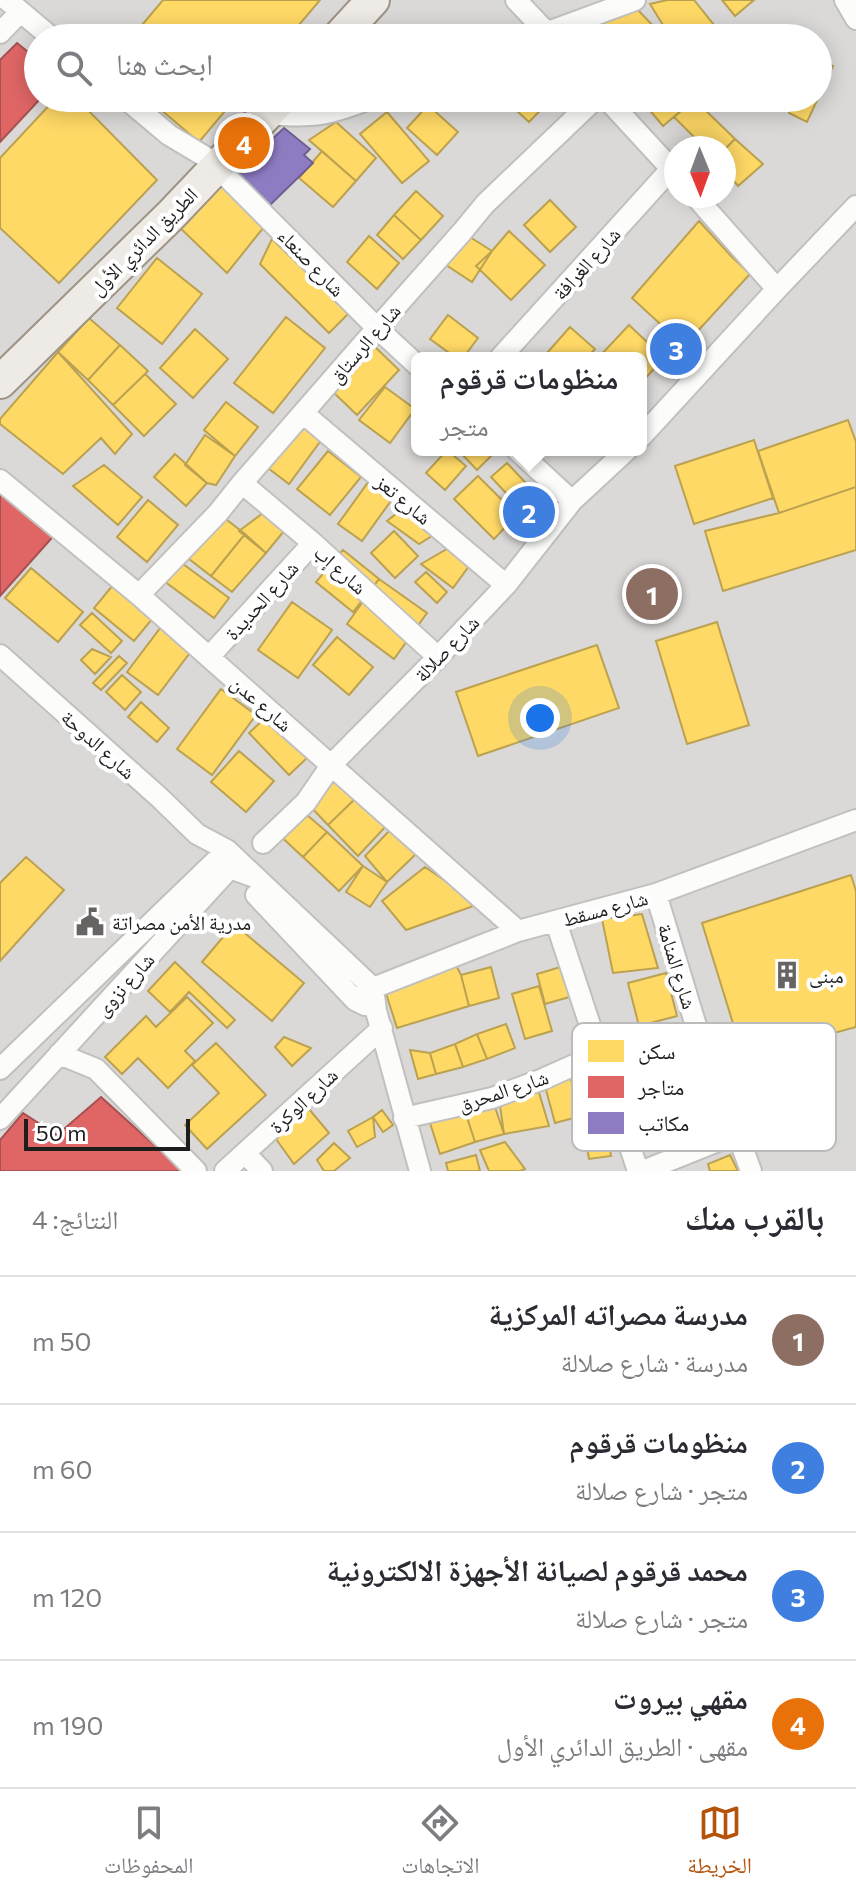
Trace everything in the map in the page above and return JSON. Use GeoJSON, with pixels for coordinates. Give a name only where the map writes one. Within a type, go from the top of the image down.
{"type":"FeatureCollection","features":[{"type":"Feature","properties":{"kind":"main road"},"geometry":{"type":"LineString","coordinates":[[351,24],[373,0]]}},
{"type":"Feature","properties":{"kind":"main road","name":"الطريق الدائري الأول"},"geometry":{"type":"LineString","coordinates":[[0,382],[213,163],[268,112]]}},
{"type":"Feature","properties":{"kind":"street"},"geometry":{"type":"LineString","coordinates":[[516,0],[535,24]]}},
{"type":"Feature","properties":{"kind":"street"},"geometry":{"type":"LineString","coordinates":[[574,24],[635,0]]}},
{"type":"Feature","properties":{"kind":"street"},"geometry":{"type":"LineString","coordinates":[[845,0],[856,19]]}},
{"type":"Feature","properties":{"kind":"street"},"geometry":{"type":"LineString","coordinates":[[0,33],[13,6],[35,24]]}},
{"type":"Feature","properties":{"kind":"street","name":"شارع صنعاء"},"geometry":{"type":"LineString","coordinates":[[142,112],[169,135],[213,163],[411,359]]}},
{"type":"Feature","properties":{"kind":"street"},"geometry":{"type":"LineString","coordinates":[[300,112],[316,116],[337,112]]}},
{"type":"Feature","properties":{"kind":"street","name":"شارع الرستاق"},"geometry":{"type":"LineString","coordinates":[[139,595],[218,513],[485,204],[581,112]]}},
{"type":"Feature","properties":{"kind":"street"},"geometry":{"type":"LineString","coordinates":[[619,112],[664,161]]}},
{"type":"Feature","properties":{"kind":"street","name":"شارع الغرافة"},"geometry":{"type":"LineString","coordinates":[[506,352],[664,183]]}},
{"type":"Feature","properties":{"kind":"street"},"geometry":{"type":"LineString","coordinates":[[647,430],[856,206]]}},
{"type":"Feature","properties":{"kind":"street"},"geometry":{"type":"LineString","coordinates":[[706,208],[777,289]]}},
{"type":"Feature","properties":{"kind":"street","name":"شارع تعز"},"geometry":{"type":"LineString","coordinates":[[303,413],[506,585]]}},
{"type":"Feature","properties":{"kind":"street"},"geometry":{"type":"LineString","coordinates":[[523,456],[572,501]]}},
{"type":"Feature","properties":{"kind":"street","name":"شارع صلالة"},"geometry":{"type":"LineString","coordinates":[[263,843],[306,802],[332,764],[506,585],[572,501],[621,456]]}},
{"type":"Feature","properties":{"kind":"street","name":"شارع عدن"},"geometry":{"type":"LineString","coordinates":[[0,480],[139,595],[518,931]]}},
{"type":"Feature","properties":{"kind":"street","name":"شارع إب"},"geometry":{"type":"LineString","coordinates":[[242,483],[438,657]]}},
{"type":"Feature","properties":{"kind":"street","name":"شارع الحديدة"},"geometry":{"type":"LineString","coordinates":[[209,657],[313,543]]}},
{"type":"Feature","properties":{"kind":"street","name":"شارع الدوحة"},"geometry":{"type":"LineString","coordinates":[[0,655],[160,798],[223,861]]}},
{"type":"Feature","properties":{"kind":"street","name":"شارع مسقط"},"geometry":{"type":"LineString","coordinates":[[355,1000],[373,988],[518,931],[656,894],[856,820]]}},
{"type":"Feature","properties":{"kind":"street"},"geometry":{"type":"LineString","coordinates":[[223,861],[263,843]]}},
{"type":"Feature","properties":{"kind":"street"},"geometry":{"type":"LineString","coordinates":[[254,876],[263,843]]}},
{"type":"Feature","properties":{"kind":"street"},"geometry":{"type":"LineString","coordinates":[[223,861],[254,876],[373,988],[413,1167]]}},
{"type":"Feature","properties":{"kind":"street"},"geometry":{"type":"LineString","coordinates":[[223,861],[355,1000],[379,1020]]}},
{"type":"Feature","properties":{"kind":"street","name":"شارع نزوى"},"geometry":{"type":"LineString","coordinates":[[0,1119],[223,861]]}},
{"type":"Feature","properties":{"kind":"street","name":"شارع نزوى"},"geometry":{"type":"LineString","coordinates":[[0,1069],[223,861]]}},
{"type":"Feature","properties":{"kind":"street","name":"شارع المنامة"},"geometry":{"type":"LineString","coordinates":[[656,894],[695,1023]]}},
{"type":"Feature","properties":{"kind":"street"},"geometry":{"type":"LineString","coordinates":[[556,922],[589,1023]]}},
{"type":"Feature","properties":{"kind":"street","name":"شارع الوكرة"},"geometry":{"type":"LineString","coordinates":[[225,1171],[379,1020]]}},
{"type":"Feature","properties":{"kind":"street"},"geometry":{"type":"LineString","coordinates":[[59,1054],[96,1069],[196,1171]]}},
{"type":"Feature","properties":{"kind":"street","name":"شارع المحرق"},"geometry":{"type":"LineString","coordinates":[[404,1118],[492,1098],[572,1066]]}},
{"type":"Feature","properties":{"kind":"street"},"geometry":{"type":"LineString","coordinates":[[634,1151],[641,1171],[692,1151]]}},
{"type":"Feature","properties":{"kind":"street","name":"شارع المنامة"},"geometry":{"type":"LineString","coordinates":[[744,1151],[751,1171]]}},
{"type":"Feature","properties":{"kind":"street"},"geometry":{"type":"LineString","coordinates":[[245,1153],[262,1171]]}},
{"type":"Feature","properties":{"kind":"shaded area"},"geometry":{"type":"Polygon","coordinates":[[[0,0],[856,0],[856,1171],[0,1171],[0,0]]]}},
{"type":"Feature","properties":{"kind":"building: سكن"},"geometry":{"type":"Polygon","coordinates":[[[163,0],[320,0],[300,24],[143,24],[163,0]]]}},
{"type":"Feature","properties":{"kind":"building: سكن"},"geometry":{"type":"Polygon","coordinates":[[[667,0],[694,0],[713,24],[662,24],[650,4],[667,0]]]}},
{"type":"Feature","properties":{"kind":"building: سكن"},"geometry":{"type":"Polygon","coordinates":[[[722,0],[754,0],[735,16],[722,0]]]}},
{"type":"Feature","properties":{"kind":"building: سكن"},"geometry":{"type":"Polygon","coordinates":[[[635,7],[651,24],[598,24],[635,7]]]}},
{"type":"Feature","properties":{"kind":"building: سكن"},"geometry":{"type":"Polygon","coordinates":[[[43,112],[90,112],[157,180],[59,283],[0,228],[0,158],[43,112]]]}},
{"type":"Feature","properties":{"kind":"building: سكن"},"geometry":{"type":"Polygon","coordinates":[[[164,112],[224,112],[199,142],[164,112]]]}},
{"type":"Feature","properties":{"kind":"building: سكن"},"geometry":{"type":"Polygon","coordinates":[[[387,112],[429,161],[402,183],[360,134],[387,112]]]}},
{"type":"Feature","properties":{"kind":"building: سكن"},"geometry":{"type":"Polygon","coordinates":[[[422,112],[436,112],[458,132],[437,155],[407,128],[422,112]]]}},
{"type":"Feature","properties":{"kind":"building: سكن"},"geometry":{"type":"Polygon","coordinates":[[[518,112],[539,112],[529,122],[518,112]]]}},
{"type":"Feature","properties":{"kind":"building: سكن"},"geometry":{"type":"Polygon","coordinates":[[[651,112],[680,112],[663,126],[651,112]]]}},
{"type":"Feature","properties":{"kind":"building: سكن"},"geometry":{"type":"Polygon","coordinates":[[[680,112],[707,112],[732,136],[693,136],[674,117],[680,112]]]}},
{"type":"Feature","properties":{"kind":"building: سكن"},"geometry":{"type":"Polygon","coordinates":[[[789,112],[812,112],[807,122],[789,112]]]}},
{"type":"Feature","properties":{"kind":"building: سكن"},"geometry":{"type":"Polygon","coordinates":[[[336,122],[376,158],[356,181],[309,140],[336,122]]]}},
{"type":"Feature","properties":{"kind":"building: سكن"},"geometry":{"type":"Polygon","coordinates":[[[736,140],[763,164],[738,186],[736,184],[736,140]]]}},
{"type":"Feature","properties":{"kind":"building: سكن"},"geometry":{"type":"Polygon","coordinates":[[[322,151],[356,181],[333,207],[299,178],[322,151]]]}},
{"type":"Feature","properties":{"kind":"building: سكن"},"geometry":{"type":"Polygon","coordinates":[[[215,179],[264,227],[227,273],[176,224],[215,179]]]}},
{"type":"Feature","properties":{"kind":"building: سكن"},"geometry":{"type":"Polygon","coordinates":[[[416,191],[443,216],[421,240],[394,215],[416,191]]]}},
{"type":"Feature","properties":{"kind":"building: سكن"},"geometry":{"type":"Polygon","coordinates":[[[550,200],[576,227],[550,252],[524,225],[550,200]]]}},
{"type":"Feature","properties":{"kind":"building: سكن"},"geometry":{"type":"Polygon","coordinates":[[[394,215],[421,240],[403,259],[377,235],[394,215]]]}},
{"type":"Feature","properties":{"kind":"building: سكن"},"geometry":{"type":"Polygon","coordinates":[[[699,221],[750,274],[684,346],[632,298],[699,221]]]}},
{"type":"Feature","properties":{"kind":"building: سكن"},"geometry":{"type":"Polygon","coordinates":[[[509,231],[545,265],[511,300],[476,266],[509,231]]]}},
{"type":"Feature","properties":{"kind":"building: سكن"},"geometry":{"type":"Polygon","coordinates":[[[462,232],[492,251],[472,282],[443,263],[462,232]]]}},
{"type":"Feature","properties":{"kind":"building: سكن"},"geometry":{"type":"Polygon","coordinates":[[[369,236],[399,263],[377,289],[347,262],[369,236]]]}},
{"type":"Feature","properties":{"kind":"building: سكن"},"geometry":{"type":"Polygon","coordinates":[[[272,239],[349,313],[329,333],[260,264],[272,239]]]}},
{"type":"Feature","properties":{"kind":"building: سكن"},"geometry":{"type":"Polygon","coordinates":[[[157,258],[202,294],[162,344],[117,308],[157,258]]]}},
{"type":"Feature","properties":{"kind":"building: سكن"},"geometry":{"type":"Polygon","coordinates":[[[448,315],[478,338],[468,352],[448,352],[430,339],[448,315]]]}},
{"type":"Feature","properties":{"kind":"building: سكن"},"geometry":{"type":"Polygon","coordinates":[[[286,317],[325,348],[273,413],[234,383],[286,317]]]}},
{"type":"Feature","properties":{"kind":"building: سكن"},"geometry":{"type":"Polygon","coordinates":[[[89,318],[120,345],[88,380],[58,352],[89,318]]]}},
{"type":"Feature","properties":{"kind":"building: سكن"},"geometry":{"type":"Polygon","coordinates":[[[629,325],[664,358],[647,376],[647,352],[604,352],[629,325]]]}},
{"type":"Feature","properties":{"kind":"building: سكن"},"geometry":{"type":"Polygon","coordinates":[[[570,327],[595,349],[592,352],[548,352],[570,327]]]}},
{"type":"Feature","properties":{"kind":"building: سكن"},"geometry":{"type":"Polygon","coordinates":[[[195,329],[228,359],[193,398],[160,368],[195,329]]]}},
{"type":"Feature","properties":{"kind":"building: سكن"},"geometry":{"type":"Polygon","coordinates":[[[120,345],[148,371],[113,405],[88,380],[120,345]]]}},
{"type":"Feature","properties":{"kind":"building: سكن"},"geometry":{"type":"Polygon","coordinates":[[[373,345],[399,370],[357,415],[330,389],[373,345]]]}},
{"type":"Feature","properties":{"kind":"building: سكن"},"geometry":{"type":"Polygon","coordinates":[[[58,352],[132,434],[115,454],[101,438],[63,474],[0,424],[0,419],[58,352]]]}},
{"type":"Feature","properties":{"kind":"building: سكن"},"geometry":{"type":"Polygon","coordinates":[[[145,374],[176,404],[144,436],[113,405],[145,374]]]}},
{"type":"Feature","properties":{"kind":"building: سكن"},"geometry":{"type":"Polygon","coordinates":[[[385,387],[411,406],[411,414],[390,443],[359,420],[385,387]]]}},
{"type":"Feature","properties":{"kind":"building: سكن"},"geometry":{"type":"Polygon","coordinates":[[[226,402],[258,427],[235,456],[204,430],[226,402]]]}},
{"type":"Feature","properties":{"kind":"building: سكن"},"geometry":{"type":"Polygon","coordinates":[[[848,420],[856,442],[856,487],[779,513],[758,451],[848,420]]]}},
{"type":"Feature","properties":{"kind":"building: سكن"},"geometry":{"type":"Polygon","coordinates":[[[301,423],[322,439],[289,484],[268,468],[301,423]]]}},
{"type":"Feature","properties":{"kind":"building: سكن"},"geometry":{"type":"Polygon","coordinates":[[[205,435],[235,456],[216,485],[207,483],[185,465],[205,435]]]}},
{"type":"Feature","properties":{"kind":"building: سكن"},"geometry":{"type":"Polygon","coordinates":[[[754,440],[773,498],[694,524],[675,466],[754,440]]]}},
{"type":"Feature","properties":{"kind":"building: سكن"},"geometry":{"type":"Polygon","coordinates":[[[328,451],[361,477],[330,515],[297,489],[328,451]]]}},
{"type":"Feature","properties":{"kind":"building: سكن"},"geometry":{"type":"Polygon","coordinates":[[[175,454],[207,483],[186,506],[154,477],[175,454]]]}},
{"type":"Feature","properties":{"kind":"building: سكن"},"geometry":{"type":"Polygon","coordinates":[[[442,456],[454,456],[466,466],[445,490],[426,473],[442,456]]]}},
{"type":"Feature","properties":{"kind":"building: سكن"},"geometry":{"type":"Polygon","coordinates":[[[464,456],[491,456],[477,470],[464,456]]]}},
{"type":"Feature","properties":{"kind":"building: سكن"},"geometry":{"type":"Polygon","coordinates":[[[507,463],[538,496],[522,510],[491,477],[507,463]]]}},
{"type":"Feature","properties":{"kind":"building: سكن"},"geometry":{"type":"Polygon","coordinates":[[[104,465],[142,497],[118,525],[73,486],[104,465]]]}},
{"type":"Feature","properties":{"kind":"building: سكن"},"geometry":{"type":"Polygon","coordinates":[[[478,476],[517,515],[494,539],[454,499],[478,476]]]}},
{"type":"Feature","properties":{"kind":"building: سكن"},"geometry":{"type":"Polygon","coordinates":[[[369,481],[393,498],[362,541],[338,524],[369,481]]]}},
{"type":"Feature","properties":{"kind":"building: سكن"},"geometry":{"type":"Polygon","coordinates":[[[856,487],[856,550],[723,591],[705,531],[779,513],[856,487]]]}},
{"type":"Feature","properties":{"kind":"building: سكن"},"geometry":{"type":"Polygon","coordinates":[[[148,500],[178,525],[147,562],[117,537],[148,500]]]}},
{"type":"Feature","properties":{"kind":"building: سكن"},"geometry":{"type":"Polygon","coordinates":[[[401,510],[435,534],[419,544],[387,521],[401,510]]]}},
{"type":"Feature","properties":{"kind":"building: سكن"},"geometry":{"type":"Polygon","coordinates":[[[218,513],[245,534],[211,576],[184,555],[218,513]]]}},
{"type":"Feature","properties":{"kind":"building: سكن"},"geometry":{"type":"Polygon","coordinates":[[[263,513],[284,531],[266,553],[239,531],[263,513]]]}},
{"type":"Feature","properties":{"kind":"building: سكن"},"geometry":{"type":"Polygon","coordinates":[[[394,531],[418,556],[395,578],[371,553],[394,531]]]}},
{"type":"Feature","properties":{"kind":"building: سكن"},"geometry":{"type":"Polygon","coordinates":[[[245,534],[266,553],[232,592],[211,576],[245,534]]]}},
{"type":"Feature","properties":{"kind":"building: سكن"},"geometry":{"type":"Polygon","coordinates":[[[447,549],[469,566],[453,588],[421,564],[447,549]]]}},
{"type":"Feature","properties":{"kind":"building: سكن"},"geometry":{"type":"Polygon","coordinates":[[[343,550],[379,579],[353,612],[316,582],[343,550]]]}},
{"type":"Feature","properties":{"kind":"building: سكن"},"geometry":{"type":"Polygon","coordinates":[[[179,561],[229,598],[214,618],[164,581],[179,561]]]}},
{"type":"Feature","properties":{"kind":"building: سكن"},"geometry":{"type":"Polygon","coordinates":[[[31,568],[83,612],[58,642],[5,598],[31,568]]]}},
{"type":"Feature","properties":{"kind":"building: سكن"},"geometry":{"type":"Polygon","coordinates":[[[426,572],[447,592],[437,603],[415,582],[426,572]]]}},
{"type":"Feature","properties":{"kind":"building: سكن"},"geometry":{"type":"Polygon","coordinates":[[[379,579],[427,613],[394,659],[347,624],[379,579]]]}},
{"type":"Feature","properties":{"kind":"building: سكن"},"geometry":{"type":"Polygon","coordinates":[[[113,585],[153,618],[134,641],[94,608],[113,585]]]}},
{"type":"Feature","properties":{"kind":"building: سكن"},"geometry":{"type":"Polygon","coordinates":[[[292,602],[332,630],[298,678],[258,650],[292,602]]]}},
{"type":"Feature","properties":{"kind":"building: سكن"},"geometry":{"type":"Polygon","coordinates":[[[92,613],[122,641],[111,653],[80,625],[92,613]]]}},
{"type":"Feature","properties":{"kind":"building: سكن"},"geometry":{"type":"Polygon","coordinates":[[[717,622],[749,725],[687,744],[656,641],[717,622]]]}},
{"type":"Feature","properties":{"kind":"building: سكن"},"geometry":{"type":"Polygon","coordinates":[[[161,627],[192,650],[158,695],[127,672],[161,627]]]}},
{"type":"Feature","properties":{"kind":"building: سكن"},"geometry":{"type":"Polygon","coordinates":[[[337,637],[373,667],[349,695],[313,665],[337,637]]]}},
{"type":"Feature","properties":{"kind":"building: سكن"},"geometry":{"type":"Polygon","coordinates":[[[597,645],[619,708],[478,756],[456,692],[597,645]]]}},
{"type":"Feature","properties":{"kind":"building: سكن"},"geometry":{"type":"Polygon","coordinates":[[[92,649],[111,657],[95,674],[81,660],[92,649]]]}},
{"type":"Feature","properties":{"kind":"building: سكن"},"geometry":{"type":"Polygon","coordinates":[[[119,656],[127,663],[101,690],[93,683],[119,656]]]}},
{"type":"Feature","properties":{"kind":"building: سكن"},"geometry":{"type":"Polygon","coordinates":[[[122,675],[141,692],[125,710],[106,692],[122,675]]]}},
{"type":"Feature","properties":{"kind":"building: سكن"},"geometry":{"type":"Polygon","coordinates":[[[221,689],[256,715],[212,775],[177,749],[221,689]]]}},
{"type":"Feature","properties":{"kind":"building: سكن"},"geometry":{"type":"Polygon","coordinates":[[[141,702],[169,728],[157,742],[128,717],[141,702]]]}},
{"type":"Feature","properties":{"kind":"building: سكن"},"geometry":{"type":"Polygon","coordinates":[[[268,715],[308,757],[289,775],[249,733],[268,715]]]}},
{"type":"Feature","properties":{"kind":"building: سكن"},"geometry":{"type":"Polygon","coordinates":[[[239,751],[274,781],[246,812],[211,782],[239,751]]]}},
{"type":"Feature","properties":{"kind":"building: سكن"},"geometry":{"type":"Polygon","coordinates":[[[329,780],[358,796],[328,825],[306,802],[329,780]]]}},
{"type":"Feature","properties":{"kind":"building: سكن"},"geometry":{"type":"Polygon","coordinates":[[[358,796],[388,824],[358,856],[328,825],[358,796]]]}},
{"type":"Feature","properties":{"kind":"building: سكن"},"geometry":{"type":"Polygon","coordinates":[[[307,815],[327,832],[303,857],[275,831],[307,815]]]}},
{"type":"Feature","properties":{"kind":"building: سكن"},"geometry":{"type":"Polygon","coordinates":[[[392,828],[417,853],[387,882],[365,856],[392,828]]]}},
{"type":"Feature","properties":{"kind":"building: سكن"},"geometry":{"type":"Polygon","coordinates":[[[327,832],[363,866],[339,891],[303,857],[327,832]]]}},
{"type":"Feature","properties":{"kind":"building: سكن"},"geometry":{"type":"Polygon","coordinates":[[[26,857],[64,890],[0,961],[0,883],[26,857]]]}},
{"type":"Feature","properties":{"kind":"building: سكن"},"geometry":{"type":"Polygon","coordinates":[[[363,866],[387,882],[370,907],[346,892],[363,866]]]}},
{"type":"Feature","properties":{"kind":"building: سكن"},"geometry":{"type":"Polygon","coordinates":[[[425,867],[479,904],[406,930],[382,901],[425,867]]]}},
{"type":"Feature","properties":{"kind":"building: سكن","name":"مبنى"},"geometry":{"type":"Polygon","coordinates":[[[851,875],[856,891],[856,1027],[836,1032],[836,1023],[733,1023],[702,923],[851,875]]]}},
{"type":"Feature","properties":{"kind":"building: سكن"},"geometry":{"type":"Polygon","coordinates":[[[642,914],[658,968],[613,973],[602,919],[642,914]]]}},
{"type":"Feature","properties":{"kind":"building: سكن"},"geometry":{"type":"Polygon","coordinates":[[[234,924],[304,983],[272,1021],[202,962],[234,924]]]}},
{"type":"Feature","properties":{"kind":"building: سكن"},"geometry":{"type":"Polygon","coordinates":[[[175,962],[235,1020],[227,1028],[189,992],[170,1012],[148,991],[175,962]]]}},
{"type":"Feature","properties":{"kind":"building: سكن"},"geometry":{"type":"Polygon","coordinates":[[[456,965],[469,1006],[397,1028],[384,987],[456,965]]]}},
{"type":"Feature","properties":{"kind":"building: سكن"},"geometry":{"type":"Polygon","coordinates":[[[564,966],[573,996],[545,1004],[537,974],[564,966]]]}},
{"type":"Feature","properties":{"kind":"building: سكن"},"geometry":{"type":"Polygon","coordinates":[[[491,967],[499,998],[469,1006],[461,975],[491,967]]]}},
{"type":"Feature","properties":{"kind":"building: سكن"},"geometry":{"type":"Polygon","coordinates":[[[666,973],[677,1016],[638,1023],[628,983],[666,973]]]}},
{"type":"Feature","properties":{"kind":"building: سكن"},"geometry":{"type":"Polygon","coordinates":[[[539,986],[552,1031],[525,1039],[512,994],[539,986]]]}},
{"type":"Feature","properties":{"kind":"building: سكن"},"geometry":{"type":"Polygon","coordinates":[[[187,997],[213,1023],[185,1051],[195,1061],[168,1088],[138,1058],[122,1074],[105,1057],[146,1016],[156,1027],[187,997]]]}},
{"type":"Feature","properties":{"kind":"building: سكن"},"geometry":{"type":"Polygon","coordinates":[[[506,1024],[515,1048],[487,1059],[477,1034],[506,1024]]]}},
{"type":"Feature","properties":{"kind":"building: سكن"},"geometry":{"type":"Polygon","coordinates":[[[477,1034],[487,1059],[463,1067],[455,1044],[477,1034]]]}},
{"type":"Feature","properties":{"kind":"building: سكن"},"geometry":{"type":"Polygon","coordinates":[[[284,1037],[311,1048],[292,1066],[275,1047],[284,1037]]]}},
{"type":"Feature","properties":{"kind":"building: سكن"},"geometry":{"type":"Polygon","coordinates":[[[216,1043],[266,1095],[207,1149],[185,1125],[219,1093],[192,1065],[216,1043]]]}},
{"type":"Feature","properties":{"kind":"building: سكن"},"geometry":{"type":"Polygon","coordinates":[[[455,1044],[463,1067],[436,1074],[430,1053],[455,1044]]]}},
{"type":"Feature","properties":{"kind":"building: سكن"},"geometry":{"type":"Polygon","coordinates":[[[410,1050],[430,1053],[436,1074],[418,1079],[410,1050]]]}},
{"type":"Feature","properties":{"kind":"building: سكن"},"geometry":{"type":"Polygon","coordinates":[[[570,1072],[572,1118],[555,1123],[543,1079],[570,1072]]]}},
{"type":"Feature","properties":{"kind":"building: سكن"},"geometry":{"type":"Polygon","coordinates":[[[537,1086],[549,1126],[504,1134],[499,1098],[537,1086]]]}},
{"type":"Feature","properties":{"kind":"building: سكن"},"geometry":{"type":"Polygon","coordinates":[[[492,1098],[504,1134],[475,1142],[464,1108],[492,1098]]]}},
{"type":"Feature","properties":{"kind":"building: سكن"},"geometry":{"type":"Polygon","coordinates":[[[464,1108],[475,1142],[440,1154],[429,1120],[464,1108]]]}},
{"type":"Feature","properties":{"kind":"building: سكن"},"geometry":{"type":"Polygon","coordinates":[[[309,1109],[329,1133],[294,1164],[276,1139],[309,1109]]]}},
{"type":"Feature","properties":{"kind":"building: سكن"},"geometry":{"type":"Polygon","coordinates":[[[382,1110],[393,1125],[383,1132],[373,1117],[382,1110]]]}},
{"type":"Feature","properties":{"kind":"building: سكن"},"geometry":{"type":"Polygon","coordinates":[[[373,1117],[375,1137],[357,1147],[348,1131],[373,1117]]]}},
{"type":"Feature","properties":{"kind":"building: سكن"},"geometry":{"type":"Polygon","coordinates":[[[505,1142],[525,1169],[489,1171],[480,1150],[505,1142]]]}},
{"type":"Feature","properties":{"kind":"building: سكن"},"geometry":{"type":"Polygon","coordinates":[[[334,1143],[350,1158],[334,1171],[324,1171],[317,1160],[334,1143]]]}},
{"type":"Feature","properties":{"kind":"building: سكن"},"geometry":{"type":"Polygon","coordinates":[[[588,1151],[610,1151],[611,1156],[589,1159],[588,1151]]]}},
{"type":"Feature","properties":{"kind":"building: سكن"},"geometry":{"type":"Polygon","coordinates":[[[476,1155],[480,1171],[448,1171],[446,1163],[476,1155]]]}},
{"type":"Feature","properties":{"kind":"building: سكن"},"geometry":{"type":"Polygon","coordinates":[[[730,1155],[738,1171],[710,1171],[708,1164],[730,1155]]]}},
{"type":"Feature","properties":{"kind":"building: متاجر"},"geometry":{"type":"Polygon","coordinates":[[[17,43],[24,49],[24,112],[28,112],[0,142],[0,60],[17,43]]]}},
{"type":"Feature","properties":{"kind":"building: متاجر"},"geometry":{"type":"Polygon","coordinates":[[[0,480],[58,531],[0,596],[0,480]]]}},
{"type":"Feature","properties":{"kind":"building: متاجر"},"geometry":{"type":"Polygon","coordinates":[[[101,1097],[183,1171],[0,1171],[0,1140],[23,1113],[57,1135],[101,1097]]]}},
{"type":"Feature","properties":{"kind":"building: مكاتب"},"geometry":{"type":"Polygon","coordinates":[[[284,128],[310,149],[304,155],[313,163],[267,208],[241,187],[239,170],[284,128]]]}},
{"type":"Feature","properties":{"kind":"place","name":"مقهي بيروت"},"geometry":{"type":"Point","coordinates":[244,143]}},
{"type":"Feature","properties":{"kind":"place","name":"محمد قرقوم لصيانة الأجهزة الالكترونية"},"geometry":{"type":"Point","coordinates":[676,349]}},
{"type":"Feature","properties":{"kind":"place","name":"منظومات قرقوم"},"geometry":{"type":"Point","coordinates":[529,512]}},
{"type":"Feature","properties":{"kind":"place","name":"مدرسة مصراته المركزية"},"geometry":{"type":"Point","coordinates":[652,594]}},
{"type":"Feature","properties":{"kind":"place","name":"مدرية الأمن مصراتة"},"geometry":{"type":"Point","coordinates":[90,922]}},
{"type":"Feature","properties":{"kind":"place","name":"مبنى"},"geometry":{"type":"Point","coordinates":[787,975]}}]}
